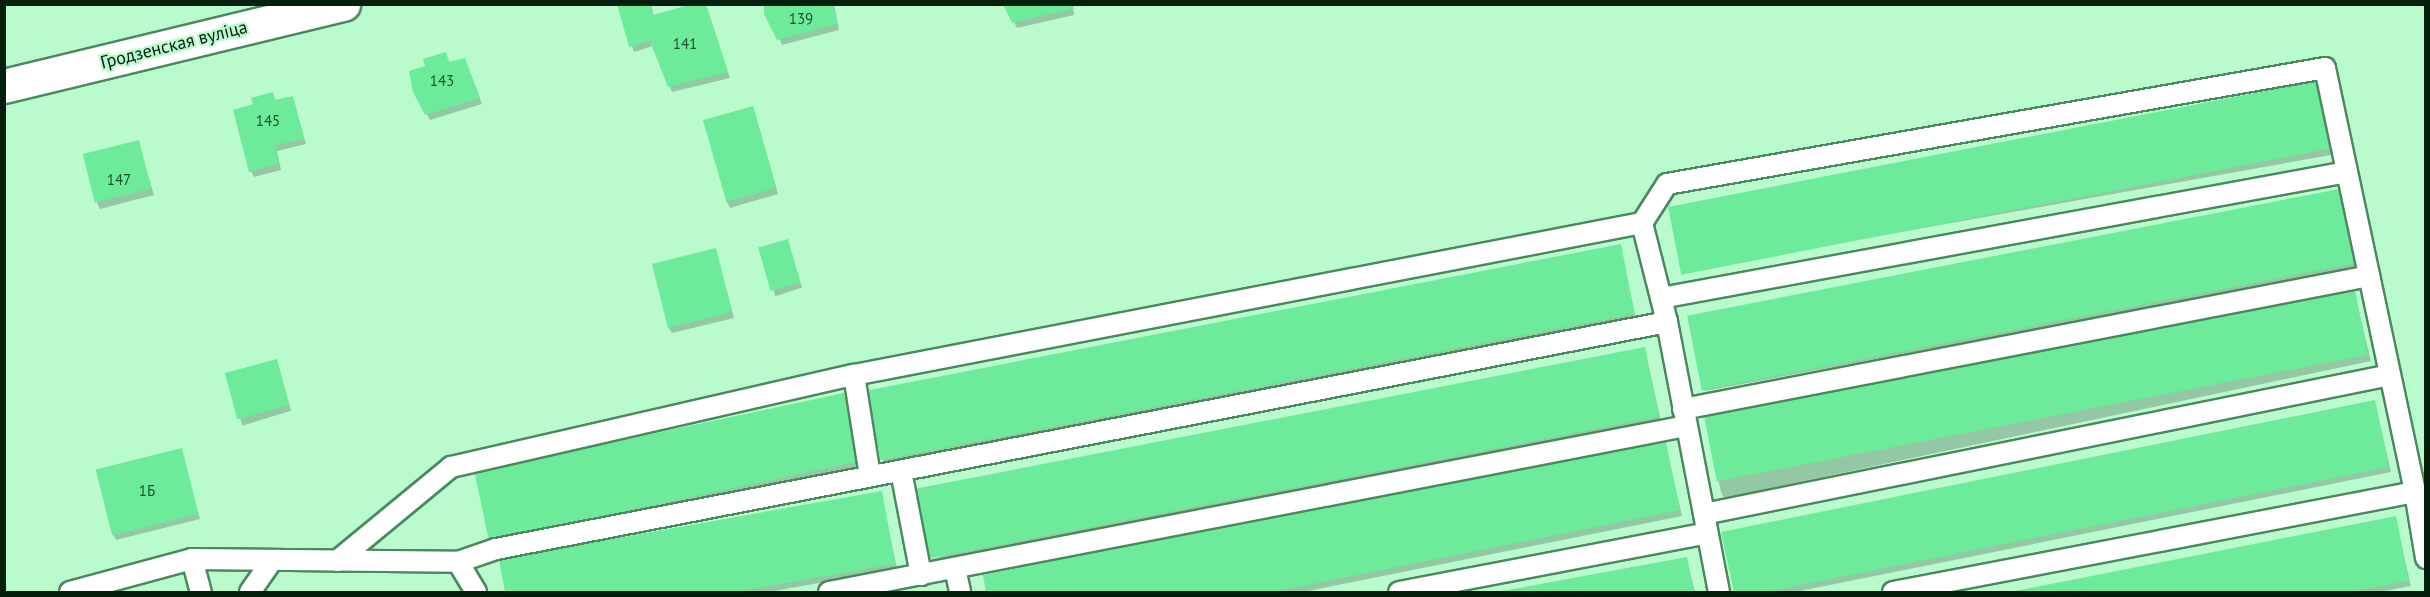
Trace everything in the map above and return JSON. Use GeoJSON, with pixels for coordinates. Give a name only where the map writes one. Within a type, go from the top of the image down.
{"type":"FeatureCollection","features":[{"type":"Feature","properties":{"kind":"street","name":"Гродзенская вуліца"},"geometry":{"type":"LineString","coordinates":[[4,86],[343,4]]}},
{"type":"Feature","properties":{"kind":"lane"},"geometry":{"type":"LineString","coordinates":[[1719,592],[1667,322],[1642,223],[1667,184],[2325,68],[2415,492],[2426,558]]}},
{"type":"Feature","properties":{"kind":"lane"},"geometry":{"type":"LineString","coordinates":[[1660,298],[2347,172]]}},
{"type":"Feature","properties":{"kind":"lane"},"geometry":{"type":"LineString","coordinates":[[337,561],[451,467],[854,375],[1642,223]]}},
{"type":"Feature","properties":{"kind":"lane"},"geometry":{"type":"LineString","coordinates":[[829,592],[955,568],[2369,276]]}},
{"type":"Feature","properties":{"kind":"lane"},"geometry":{"type":"LineString","coordinates":[[70,592],[192,559],[458,562],[496,549],[1667,322]]}},
{"type":"Feature","properties":{"kind":"lane"},"geometry":{"type":"LineString","coordinates":[[854,375],[870,476]]}},
{"type":"Feature","properties":{"kind":"lane"},"geometry":{"type":"LineString","coordinates":[[1704,514],[2390,375]]}},
{"type":"Feature","properties":{"kind":"lane"},"geometry":{"type":"LineString","coordinates":[[901,471],[921,574]]}},
{"type":"Feature","properties":{"kind":"lane"},"geometry":{"type":"LineString","coordinates":[[1893,592],[2415,492]]}},
{"type":"Feature","properties":{"kind":"lane"},"geometry":{"type":"LineString","coordinates":[[1400,592],[1707,534]]}},
{"type":"Feature","properties":{"kind":"lane"},"geometry":{"type":"LineString","coordinates":[[192,559],[201,592]]}},
{"type":"Feature","properties":{"kind":"lane"},"geometry":{"type":"LineString","coordinates":[[250,592],[272,560]]}},
{"type":"Feature","properties":{"kind":"lane"},"geometry":{"type":"LineString","coordinates":[[458,562],[476,592]]}},
{"type":"Feature","properties":{"kind":"lane"},"geometry":{"type":"LineString","coordinates":[[955,568],[960,592]]}},
{"type":"Feature","properties":{"kind":"building"},"geometry":{"type":"Polygon","coordinates":[[[617,4],[650,4],[653,15],[692,4],[706,4],[728,72],[668,87],[650,41],[629,47],[617,4]]]}},
{"type":"Feature","properties":{"kind":"building"},"geometry":{"type":"Polygon","coordinates":[[[764,4],[833,4],[837,24],[777,40],[764,14],[764,4]]]}},
{"type":"Feature","properties":{"kind":"building"},"geometry":{"type":"Polygon","coordinates":[[[1003,4],[1071,4],[1072,9],[1012,23],[1003,4]]]}},
{"type":"Feature","properties":{"kind":"building"},"geometry":{"type":"Polygon","coordinates":[[[446,52],[449,62],[465,58],[480,98],[425,115],[413,92],[409,71],[425,66],[423,59],[446,52]]]}},
{"type":"Feature","properties":{"kind":"building"},"geometry":{"type":"Polygon","coordinates":[[[2316,81],[2329,149],[1681,275],[1668,207],[2316,81]]]}},
{"type":"Feature","properties":{"kind":"building"},"geometry":{"type":"Polygon","coordinates":[[[273,92],[275,100],[293,96],[304,138],[275,146],[279,164],[249,172],[233,110],[253,104],[251,98],[273,92]]]}},
{"type":"Feature","properties":{"kind":"building"},"geometry":{"type":"Polygon","coordinates":[[[753,106],[776,188],[726,202],[703,120],[753,106]]]}},
{"type":"Feature","properties":{"kind":"building"},"geometry":{"type":"Polygon","coordinates":[[[139,140],[151,189],[95,203],[83,154],[139,140]]]}},
{"type":"Feature","properties":{"kind":"building"},"geometry":{"type":"Polygon","coordinates":[[[2339,189],[2354,264],[1702,390],[1687,316],[2339,189]]]}},
{"type":"Feature","properties":{"kind":"building"},"geometry":{"type":"Polygon","coordinates":[[[788,239],[800,282],[771,291],[758,248],[788,239]]]}},
{"type":"Feature","properties":{"kind":"building"},"geometry":{"type":"Polygon","coordinates":[[[1621,244],[1635,314],[881,460],[867,391],[1621,244]]]}},
{"type":"Feature","properties":{"kind":"building"},"geometry":{"type":"Polygon","coordinates":[[[716,248],[732,312],[668,328],[652,264],[716,248]]]}},
{"type":"Feature","properties":{"kind":"building"},"geometry":{"type":"Polygon","coordinates":[[[2355,290],[2368,355],[1717,481],[1704,417],[2355,290]]]}},
{"type":"Feature","properties":{"kind":"building"},"geometry":{"type":"Polygon","coordinates":[[[1645,347],[1659,417],[930,558],[917,489],[1645,347]]]}},
{"type":"Feature","properties":{"kind":"building"},"geometry":{"type":"Polygon","coordinates":[[[277,359],[289,405],[237,419],[225,373],[277,359]]]}},
{"type":"Feature","properties":{"kind":"building"},"geometry":{"type":"Polygon","coordinates":[[[844,393],[859,461],[489,540],[474,472],[844,393]]]}},
{"type":"Feature","properties":{"kind":"building"},"geometry":{"type":"Polygon","coordinates":[[[2375,400],[2389,467],[1765,592],[1734,592],[1721,532],[2375,400]]]}},
{"type":"Feature","properties":{"kind":"building"},"geometry":{"type":"Polygon","coordinates":[[[1665,437],[1680,510],[1273,592],[986,592],[983,575],[1665,437]]]}},
{"type":"Feature","properties":{"kind":"building"},"geometry":{"type":"Polygon","coordinates":[[[182,448],[198,514],[112,536],[96,470],[182,448]]]}},
{"type":"Feature","properties":{"kind":"building"},"geometry":{"type":"Polygon","coordinates":[[[882,491],[895,564],[735,592],[505,592],[499,559],[882,491]]]}},
{"type":"Feature","properties":{"kind":"building"},"geometry":{"type":"Polygon","coordinates":[[[2396,516],[2409,581],[2348,592],[2010,592],[2396,516]]]}},
{"type":"Feature","properties":{"kind":"building"},"geometry":{"type":"Polygon","coordinates":[[[1687,557],[1694,592],[1503,592],[1503,591],[1687,557]]]}}]}
